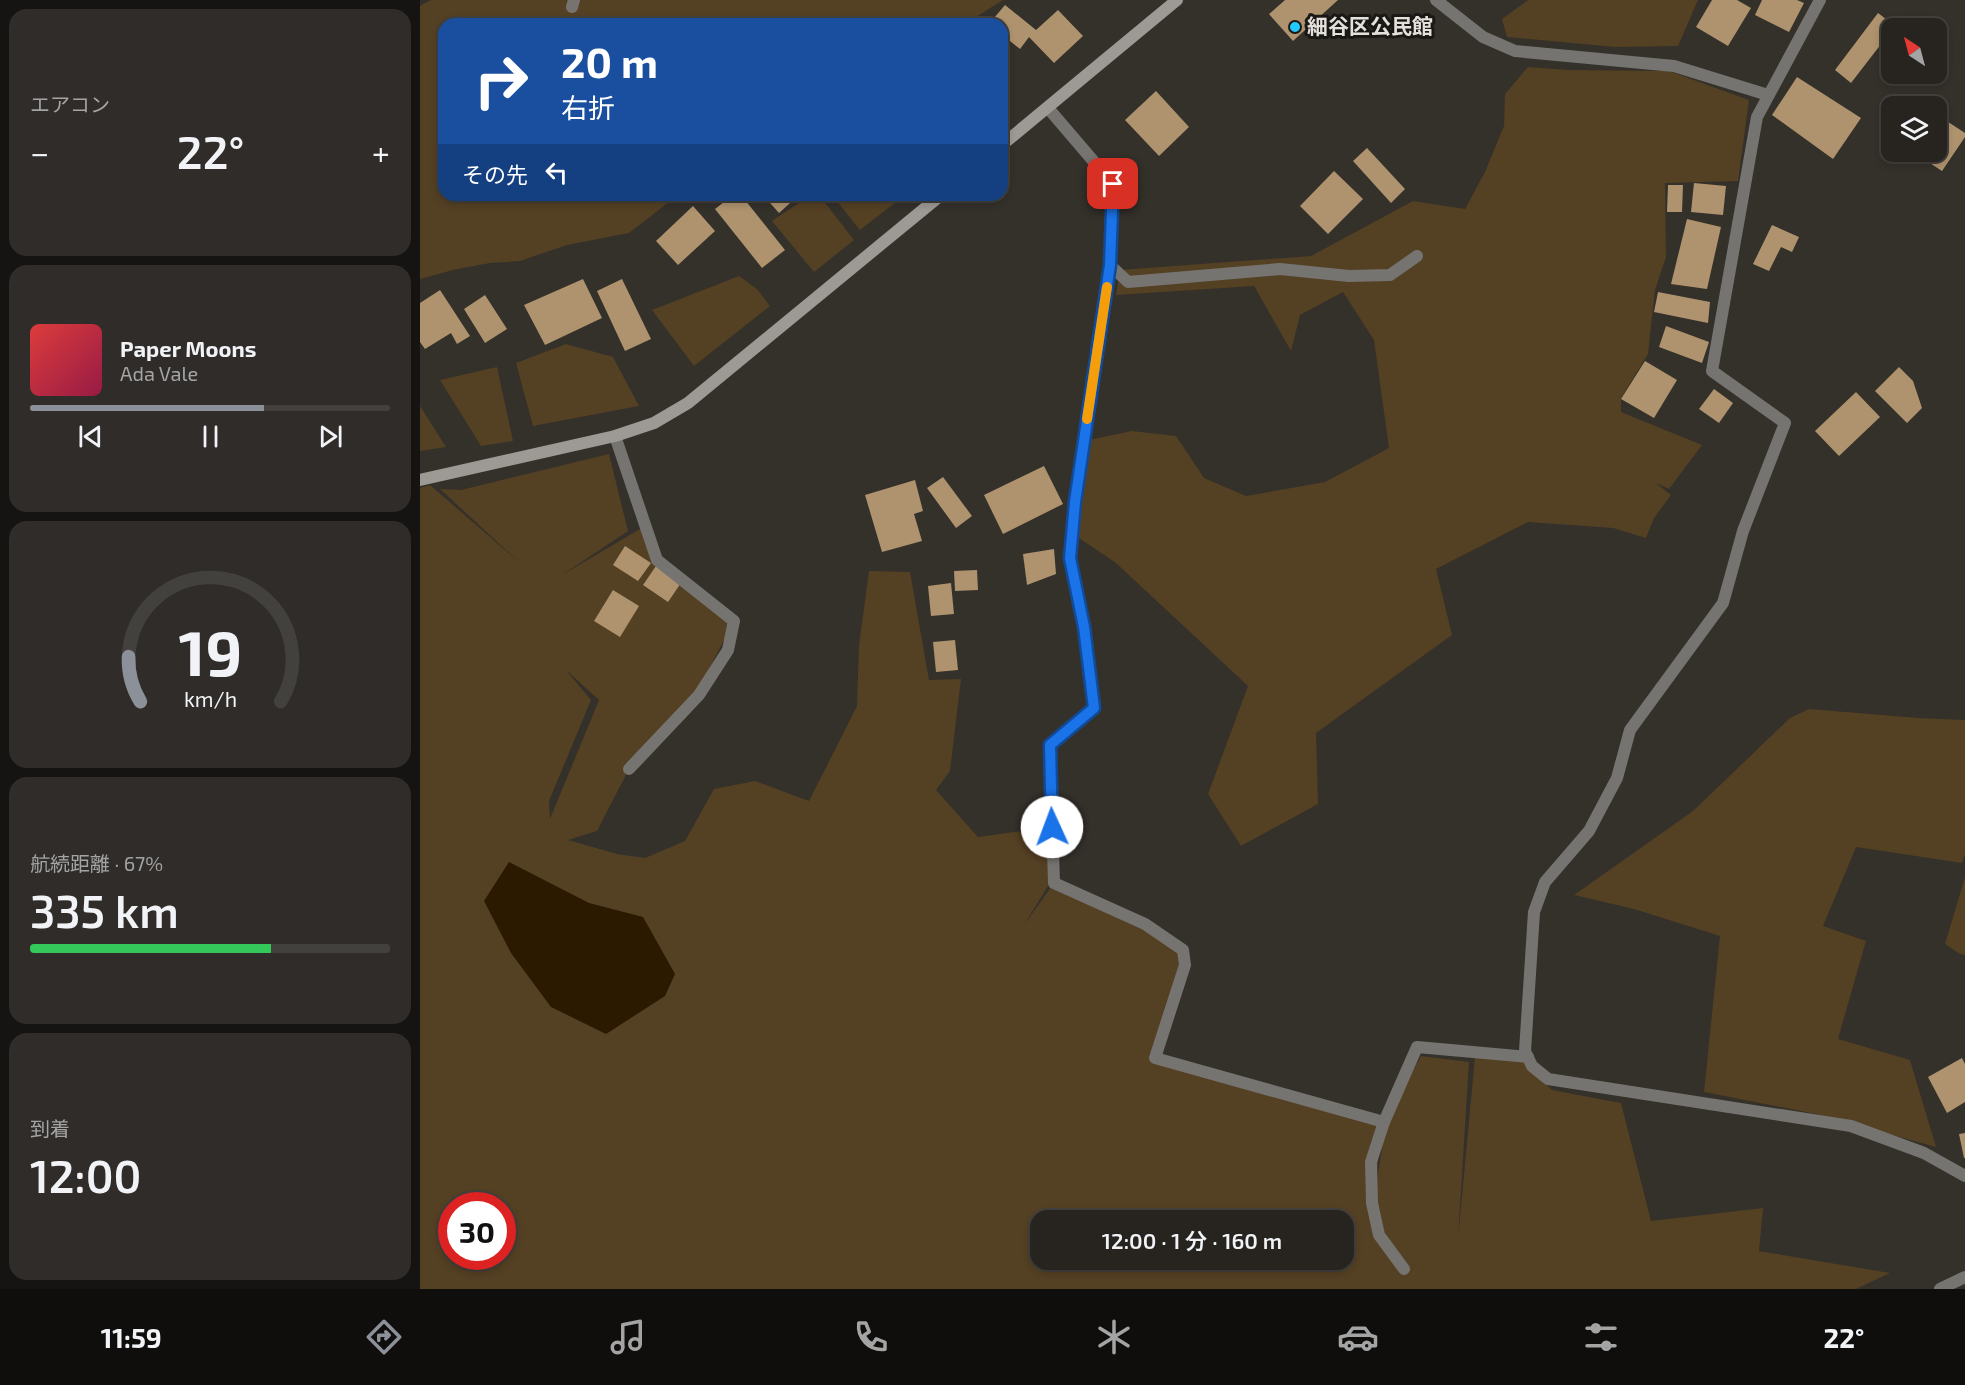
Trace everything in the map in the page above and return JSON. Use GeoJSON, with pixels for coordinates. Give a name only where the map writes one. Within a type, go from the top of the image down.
{"type":"FeatureCollection","features":[{"type":"Feature","properties":{"kind":"street"},"geometry":{"type":"LineString","coordinates":[[1008,140],[1177,0]]}},
{"type":"Feature","properties":{"kind":"street"},"geometry":{"type":"LineString","coordinates":[[1436,0],[1483,37],[1515,51],[1674,66],[1768,95]]}},
{"type":"Feature","properties":{"kind":"street"},"geometry":{"type":"LineString","coordinates":[[1820,0],[1757,117],[1712,371],[1785,423],[1743,531],[1723,603],[1630,730],[1617,778],[1589,831],[1545,882],[1534,912],[1525,1051],[1532,1066],[1548,1079],[1851,1126],[1924,1153],[1965,1176]]}},
{"type":"Feature","properties":{"kind":"street"},"geometry":{"type":"LineString","coordinates":[[1048,108],[1113,184],[1110,265],[1075,502],[1070,558],[1084,627],[1094,708],[1050,745],[1054,883],[1145,924],[1183,951],[1185,965],[1155,1058],[1384,1122]]}},
{"type":"Feature","properties":{"kind":"street"},"geometry":{"type":"LineString","coordinates":[[420,480],[615,436],[654,423],[688,403],[934,201]]}},
{"type":"Feature","properties":{"kind":"street"},"geometry":{"type":"LineString","coordinates":[[1110,265],[1128,282],[1280,269],[1349,276],[1390,275],[1417,256]]}},
{"type":"Feature","properties":{"kind":"street"},"geometry":{"type":"LineString","coordinates":[[615,436],[657,560],[734,621],[728,650],[699,695],[629,769]]}},
{"type":"Feature","properties":{"kind":"street"},"geometry":{"type":"LineString","coordinates":[[1404,1269],[1379,1235],[1372,1203],[1371,1162],[1384,1122],[1417,1047],[1528,1057]]}},
{"type":"Feature","properties":{"kind":"street"},"geometry":{"type":"LineString","coordinates":[[1940,1289],[1965,1277]]}},
{"type":"Feature","properties":{"kind":"shaded area"},"geometry":{"type":"Polygon","coordinates":[[[431,0],[1003,0],[974,18],[438,18],[438,201],[670,201],[629,233],[567,245],[520,261],[490,263],[420,279],[420,6],[431,0]]]}},
{"type":"Feature","properties":{"kind":"shaded area"},"geometry":{"type":"Polygon","coordinates":[[[1528,0],[1698,0],[1678,46],[1615,47],[1507,37],[1502,19],[1528,0]]]}},
{"type":"Feature","properties":{"kind":"shaded area"},"geometry":{"type":"Polygon","coordinates":[[[1528,67],[1568,70],[1669,71],[1749,100],[1738,181],[1665,183],[1666,257],[1655,290],[1648,354],[1621,398],[1621,412],[1702,445],[1669,489],[1656,483],[1671,495],[1654,518],[1646,538],[1613,528],[1528,522],[1436,569],[1452,635],[1316,733],[1318,804],[1241,846],[1208,794],[1248,686],[1116,563],[1076,536],[1089,440],[1132,431],[1176,436],[1204,478],[1246,496],[1325,482],[1389,448],[1374,340],[1343,292],[1300,315],[1291,351],[1254,286],[1116,295],[1120,270],[1311,256],[1413,201],[1465,209],[1485,172],[1504,126],[1505,94],[1528,67]]]}},
{"type":"Feature","properties":{"kind":"shaded area"},"geometry":{"type":"Polygon","coordinates":[[[802,201],[824,201],[854,240],[814,272],[772,221],[802,201]]]}},
{"type":"Feature","properties":{"kind":"shaded area"},"geometry":{"type":"Polygon","coordinates":[[[837,201],[897,201],[860,230],[837,201]]]}},
{"type":"Feature","properties":{"kind":"shaded area"},"geometry":{"type":"Polygon","coordinates":[[[739,276],[757,289],[770,306],[694,366],[652,310],[739,276]]]}},
{"type":"Feature","properties":{"kind":"shaded area"},"geometry":{"type":"Polygon","coordinates":[[[566,344],[613,357],[639,406],[533,426],[516,363],[566,344]]]}},
{"type":"Feature","properties":{"kind":"shaded area"},"geometry":{"type":"Polygon","coordinates":[[[497,367],[513,441],[481,446],[440,380],[497,367]]]}},
{"type":"Feature","properties":{"kind":"shaded area"},"geometry":{"type":"Polygon","coordinates":[[[420,406],[446,447],[420,451],[420,406]]]}},
{"type":"Feature","properties":{"kind":"shaded area"},"geometry":{"type":"Polygon","coordinates":[[[609,454],[628,531],[562,575],[645,526],[663,559],[734,621],[684,717],[629,769],[597,831],[568,840],[617,854],[645,858],[685,841],[714,789],[755,781],[809,801],[857,706],[859,645],[869,571],[910,572],[929,680],[961,679],[950,771],[936,790],[978,837],[1052,827],[1048,886],[1024,925],[1054,883],[1184,946],[1155,1057],[1379,1121],[1377,1181],[1386,1122],[1421,1056],[1469,1062],[1458,1239],[1475,1057],[1521,1060],[1552,1090],[1621,1103],[1651,1221],[1763,1208],[1759,1251],[1890,1273],[1856,1289],[420,1289],[420,488],[430,485],[519,562],[440,489],[461,490],[609,454]],[[566,670],[591,700],[549,801],[550,819],[599,700],[566,670]]]}},
{"type":"Feature","properties":{"kind":"shaded area"},"geometry":{"type":"Polygon","coordinates":[[[1809,709],[1965,720],[1965,854],[1962,863],[1856,847],[1823,926],[1866,941],[1838,1039],[1910,1060],[1936,1147],[1816,1114],[1704,1092],[1720,936],[1634,909],[1574,895],[1693,811],[1790,718],[1809,709]]]}},
{"type":"Feature","properties":{"kind":"shaded area"},"geometry":{"type":"Polygon","coordinates":[[[509,862],[589,903],[643,917],[675,974],[665,996],[606,1034],[551,1007],[511,953],[484,901],[509,862]]]}},
{"type":"Feature","properties":{"kind":"shaded area"},"geometry":{"type":"Polygon","coordinates":[[[1965,877],[1965,955],[1945,944],[1965,877]]]}},
{"type":"Feature","properties":{"kind":"building","name":"細谷区公民館"},"geometry":{"type":"Polygon","coordinates":[[[1285,0],[1338,0],[1293,41],[1269,14],[1285,0]]]}},
{"type":"Feature","properties":{"kind":"building"},"geometry":{"type":"Polygon","coordinates":[[[1712,0],[1737,0],[1751,8],[1728,46],[1696,27],[1712,0]]]}},
{"type":"Feature","properties":{"kind":"building"},"geometry":{"type":"Polygon","coordinates":[[[1762,0],[1797,0],[1804,3],[1789,32],[1755,15],[1762,0]]]}},
{"type":"Feature","properties":{"kind":"building"},"geometry":{"type":"Polygon","coordinates":[[[1005,5],[1036,30],[1058,10],[1083,36],[1054,63],[1029,37],[1020,49],[1010,41],[1008,44],[1008,18],[994,18],[1005,5]]]}},
{"type":"Feature","properties":{"kind":"building"},"geometry":{"type":"Polygon","coordinates":[[[1878,13],[1885,18],[1881,18],[1881,44],[1851,83],[1835,70],[1878,13]]]}},
{"type":"Feature","properties":{"kind":"building"},"geometry":{"type":"Polygon","coordinates":[[[1797,77],[1861,118],[1833,159],[1772,115],[1797,77]]]}},
{"type":"Feature","properties":{"kind":"building"},"geometry":{"type":"Polygon","coordinates":[[[1156,91],[1189,127],[1159,156],[1125,120],[1156,91]]]}},
{"type":"Feature","properties":{"kind":"building"},"geometry":{"type":"Polygon","coordinates":[[[1947,121],[1965,133],[1965,137],[1942,171],[1928,162],[1947,162],[1947,121]]]}},
{"type":"Feature","properties":{"kind":"building"},"geometry":{"type":"Polygon","coordinates":[[[1367,148],[1405,189],[1391,203],[1353,161],[1367,148]]]}},
{"type":"Feature","properties":{"kind":"building"},"geometry":{"type":"Polygon","coordinates":[[[1334,171],[1363,199],[1328,234],[1300,206],[1334,171]]]}},
{"type":"Feature","properties":{"kind":"building"},"geometry":{"type":"Polygon","coordinates":[[[1694,183],[1726,186],[1723,215],[1691,212],[1694,183]]]}},
{"type":"Feature","properties":{"kind":"building"},"geometry":{"type":"Polygon","coordinates":[[[1668,185],[1683,185],[1682,212],[1667,212],[1668,185]]]}},
{"type":"Feature","properties":{"kind":"building"},"geometry":{"type":"Polygon","coordinates":[[[725,201],[746,201],[785,250],[762,268],[715,209],[725,201]]]}},
{"type":"Feature","properties":{"kind":"building"},"geometry":{"type":"Polygon","coordinates":[[[768,201],[792,201],[779,213],[768,201]]]}},
{"type":"Feature","properties":{"kind":"building"},"geometry":{"type":"Polygon","coordinates":[[[693,206],[715,231],[678,265],[656,241],[693,206]]]}},
{"type":"Feature","properties":{"kind":"building"},"geometry":{"type":"Polygon","coordinates":[[[1687,219],[1721,227],[1707,289],[1671,284],[1687,219]]]}},
{"type":"Feature","properties":{"kind":"building"},"geometry":{"type":"Polygon","coordinates":[[[1772,225],[1799,237],[1792,252],[1781,247],[1769,271],[1753,264],[1772,225]]]}},
{"type":"Feature","properties":{"kind":"building"},"geometry":{"type":"Polygon","coordinates":[[[583,279],[602,318],[545,345],[524,305],[583,279]]]}},
{"type":"Feature","properties":{"kind":"building"},"geometry":{"type":"Polygon","coordinates":[[[622,279],[651,339],[625,351],[597,291],[622,279]]]}},
{"type":"Feature","properties":{"kind":"building"},"geometry":{"type":"Polygon","coordinates":[[[440,290],[470,336],[457,344],[451,333],[425,349],[420,342],[420,303],[440,290]]]}},
{"type":"Feature","properties":{"kind":"building"},"geometry":{"type":"Polygon","coordinates":[[[1658,292],[1710,302],[1708,323],[1654,312],[1658,292]]]}},
{"type":"Feature","properties":{"kind":"building"},"geometry":{"type":"Polygon","coordinates":[[[485,295],[507,329],[485,343],[464,309],[485,295]]]}},
{"type":"Feature","properties":{"kind":"building"},"geometry":{"type":"Polygon","coordinates":[[[1666,326],[1709,342],[1702,363],[1659,347],[1666,326]]]}},
{"type":"Feature","properties":{"kind":"building"},"geometry":{"type":"Polygon","coordinates":[[[1645,361],[1677,380],[1654,418],[1621,399],[1645,361]]]}},
{"type":"Feature","properties":{"kind":"building"},"geometry":{"type":"Polygon","coordinates":[[[1899,367],[1913,381],[1922,408],[1907,423],[1875,391],[1899,367]]]}},
{"type":"Feature","properties":{"kind":"building"},"geometry":{"type":"Polygon","coordinates":[[[1714,389],[1733,403],[1719,423],[1699,409],[1714,389]]]}},
{"type":"Feature","properties":{"kind":"building"},"geometry":{"type":"Polygon","coordinates":[[[1856,392],[1880,417],[1839,456],[1815,431],[1856,392]]]}},
{"type":"Feature","properties":{"kind":"building"},"geometry":{"type":"Polygon","coordinates":[[[1044,466],[1063,504],[1003,534],[984,495],[1044,466]]]}},
{"type":"Feature","properties":{"kind":"building"},"geometry":{"type":"Polygon","coordinates":[[[943,477],[972,516],[956,528],[927,488],[943,477]]]}},
{"type":"Feature","properties":{"kind":"building"},"geometry":{"type":"Polygon","coordinates":[[[915,480],[923,511],[914,514],[922,541],[882,552],[865,495],[915,480]]]}},
{"type":"Feature","properties":{"kind":"building"},"geometry":{"type":"Polygon","coordinates":[[[625,546],[651,563],[638,581],[613,565],[625,546]]]}},
{"type":"Feature","properties":{"kind":"building"},"geometry":{"type":"Polygon","coordinates":[[[1054,549],[1056,574],[1027,585],[1023,554],[1054,549]]]}},
{"type":"Feature","properties":{"kind":"building"},"geometry":{"type":"Polygon","coordinates":[[[656,566],[681,583],[668,602],[643,585],[656,566]]]}},
{"type":"Feature","properties":{"kind":"building"},"geometry":{"type":"Polygon","coordinates":[[[977,570],[978,590],[955,591],[954,571],[977,570]]]}},
{"type":"Feature","properties":{"kind":"building"},"geometry":{"type":"Polygon","coordinates":[[[951,583],[954,614],[931,616],[928,586],[951,583]]]}},
{"type":"Feature","properties":{"kind":"building"},"geometry":{"type":"Polygon","coordinates":[[[613,590],[639,606],[620,637],[594,621],[613,590]]]}},
{"type":"Feature","properties":{"kind":"building"},"geometry":{"type":"Polygon","coordinates":[[[955,640],[958,670],[936,672],[933,642],[955,640]]]}},
{"type":"Feature","properties":{"kind":"building"},"geometry":{"type":"Polygon","coordinates":[[[1962,1058],[1965,1064],[1965,1102],[1947,1113],[1928,1077],[1962,1058]]]}},
{"type":"Feature","properties":{"kind":"building"},"geometry":{"type":"Polygon","coordinates":[[[1965,1133],[1965,1158],[1964,1158],[1959,1134],[1965,1133]]]}},
{"type":"Feature","properties":{"kind":"slow traffic"},"geometry":{"type":"LineString","coordinates":[[1087,419],[1107,287]]}},
{"type":"Feature","properties":{"kind":"place","name":"細谷区公民館"},"geometry":{"type":"Point","coordinates":[1295,27]}},
{"type":"Feature","properties":{"kind":"route"},"geometry":{"type":"LineString","coordinates":[[1052,827],[1050,745],[1094,708],[1084,627],[1070,558],[1075,502],[1110,265],[1113,184]]}}]}
